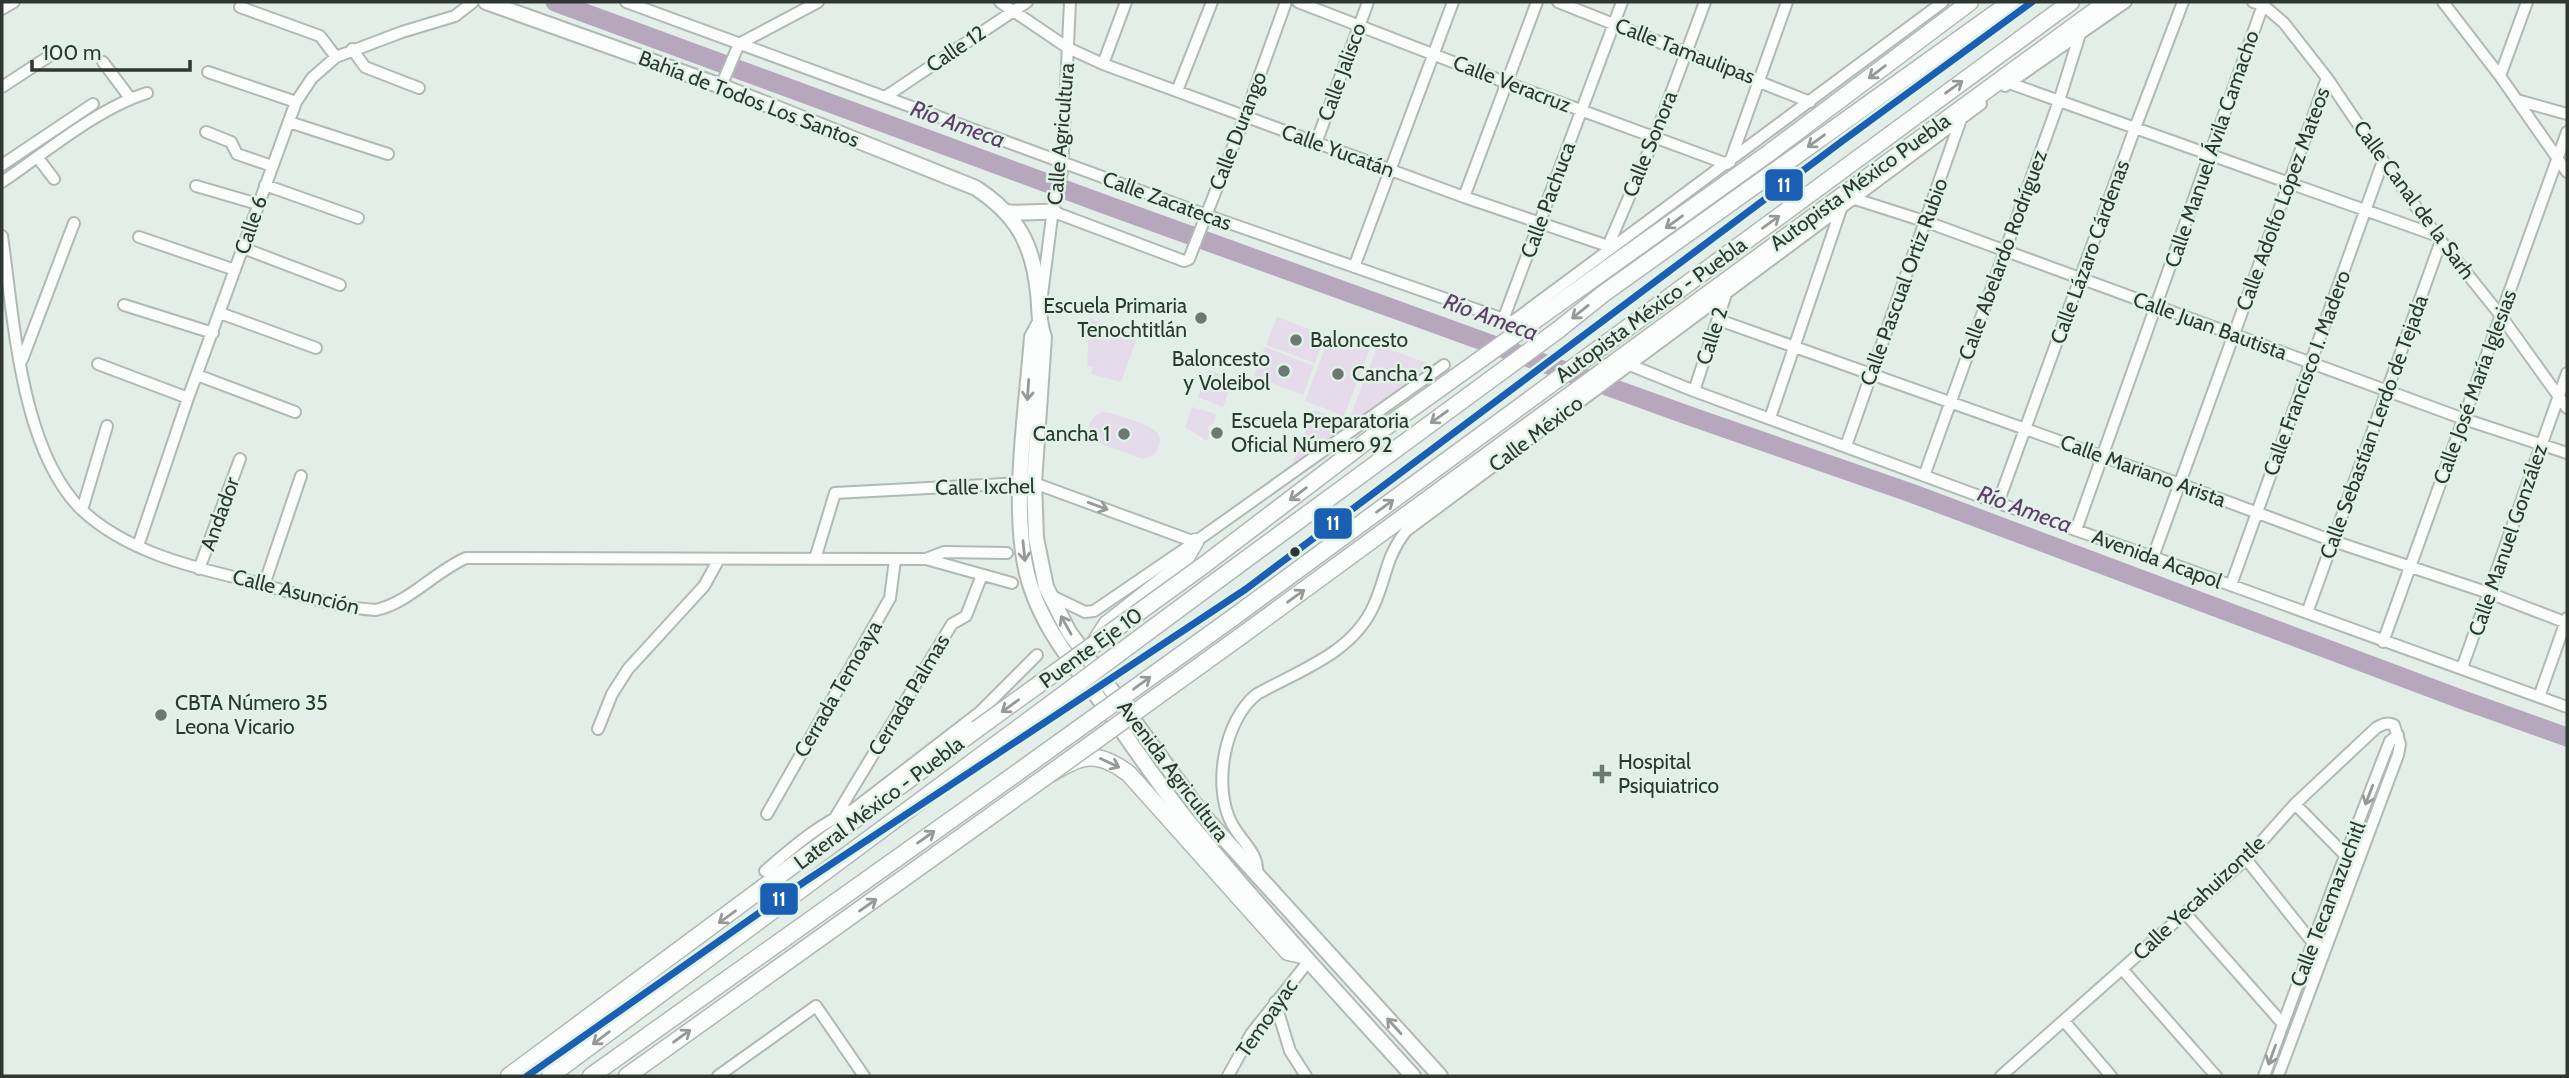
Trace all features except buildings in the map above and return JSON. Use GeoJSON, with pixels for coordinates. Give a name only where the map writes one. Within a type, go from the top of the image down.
{"type":"FeatureCollection","features":[{"type":"Feature","properties":{"kind":"highway"},"geometry":{"type":"LineString","coordinates":[[1769,153],[1970,2]]}},
{"type":"Feature","properties":{"kind":"highway","name":"Autopista México - Puebla"},"geometry":{"type":"LineString","coordinates":[[1211,585],[1603,294],[2011,2]]}},
{"type":"Feature","properties":{"kind":"highway","name":"Autopista México - Puebla"},"geometry":{"type":"LineString","coordinates":[[591,1076],[1231,619],[2071,2]]}},
{"type":"Feature","properties":{"kind":"highway","name":"Autopista México Puebla"},"geometry":{"type":"LineString","coordinates":[[1048,775],[1626,363],[2107,2]]}},
{"type":"Feature","properties":{"kind":"highway","name":"Puente Eje 10"},"geometry":{"type":"LineString","coordinates":[[977,729],[1205,565],[1376,434],[1472,368],[1769,153]]}},
{"type":"Feature","properties":{"kind":"highway"},"geometry":{"type":"LineString","coordinates":[[1093,646],[1107,624],[1181,566],[1195,542]]}},
{"type":"Feature","properties":{"kind":"highway","name":"Puente Eje 10"},"geometry":{"type":"LineString","coordinates":[[550,1076],[1211,585]]}},
{"type":"Feature","properties":{"kind":"highway","name":"Lateral México - Puebla"},"geometry":{"type":"LineString","coordinates":[[509,1076],[873,801],[977,729]]}},
{"type":"Feature","properties":{"kind":"highway"},"geometry":{"type":"LineString","coordinates":[[627,1076],[1048,775],[1082,757],[1099,758],[1118,766],[1140,785],[1288,952],[1305,958]]}},
{"type":"Feature","properties":{"kind":"main road","name":"Bahía de Todos Los Santos"},"geometry":{"type":"LineString","coordinates":[[485,2],[722,83],[976,188],[996,201],[1026,238],[1036,273],[1040,308]]}},
{"type":"Feature","properties":{"kind":"main road"},"geometry":{"type":"LineString","coordinates":[[1004,212],[1026,214],[1054,206]]}},
{"type":"Feature","properties":{"kind":"main road","name":"Avenida Agricultura"},"geometry":{"type":"LineString","coordinates":[[1040,308],[1039,324],[1032,337],[1025,565],[1034,594],[1055,638],[1190,824],[1305,958],[1413,1076]]}},
{"type":"Feature","properties":{"kind":"main road","name":"Avenida Agricultura"},"geometry":{"type":"LineString","coordinates":[[1028,483],[1036,538],[1050,595],[1069,632],[1202,814],[1440,1076]]}},
{"type":"Feature","properties":{"kind":"street"},"geometry":{"type":"LineString","coordinates":[[2,9],[14,2]]}},
{"type":"Feature","properties":{"kind":"street","name":"Calle 6"},"geometry":{"type":"LineString","coordinates":[[138,546],[188,398],[296,102],[312,78],[336,57],[352,49],[455,16],[473,2]]}},
{"type":"Feature","properties":{"kind":"street","name":"Calle Zacatecas"},"geometry":{"type":"LineString","coordinates":[[626,2],[886,97],[1062,167],[1205,219],[1508,321]]}},
{"type":"Feature","properties":{"kind":"street"},"geometry":{"type":"LineString","coordinates":[[651,2],[679,21]]}},
{"type":"Feature","properties":{"kind":"street"},"geometry":{"type":"LineString","coordinates":[[722,83],[739,44],[818,2]]}},
{"type":"Feature","properties":{"kind":"street","name":"Calle Yucatán"},"geometry":{"type":"LineString","coordinates":[[1000,2],[1068,48],[1103,64],[1464,197],[1610,247]]}},
{"type":"Feature","properties":{"kind":"street","name":"Calle 12"},"geometry":{"type":"LineString","coordinates":[[886,97],[1027,2]]}},
{"type":"Feature","properties":{"kind":"street","name":"Calle Agricultura"},"geometry":{"type":"LineString","coordinates":[[1040,308],[1062,167],[1070,2]]}},
{"type":"Feature","properties":{"kind":"street"},"geometry":{"type":"LineString","coordinates":[[1103,64],[1126,2]]}},
{"type":"Feature","properties":{"kind":"street"},"geometry":{"type":"LineString","coordinates":[[1177,91],[1212,2]]}},
{"type":"Feature","properties":{"kind":"street","name":"Calle Durango"},"geometry":{"type":"LineString","coordinates":[[1054,206],[1184,261],[1191,255],[1286,2]]}},
{"type":"Feature","properties":{"kind":"street","name":"Calle Veracruz"},"geometry":{"type":"LineString","coordinates":[[1298,2],[1654,139],[1728,163]]}},
{"type":"Feature","properties":{"kind":"street","name":"Calle Jalisco"},"geometry":{"type":"LineString","coordinates":[[1316,143],[1368,2]]}},
{"type":"Feature","properties":{"kind":"street"},"geometry":{"type":"LineString","coordinates":[[1354,267],[1453,2]]}},
{"type":"Feature","properties":{"kind":"street"},"geometry":{"type":"LineString","coordinates":[[1464,197],[1537,2]]}},
{"type":"Feature","properties":{"kind":"street","name":"Calle Tamaulipas"},"geometry":{"type":"LineString","coordinates":[[1558,2],[1810,102]]}},
{"type":"Feature","properties":{"kind":"street","name":"Calle Pachuca"},"geometry":{"type":"LineString","coordinates":[[1508,321],[1540,222],[1622,2]]}},
{"type":"Feature","properties":{"kind":"street","name":"Calle Sonora"},"geometry":{"type":"LineString","coordinates":[[1610,247],[1705,2]]}},
{"type":"Feature","properties":{"kind":"street"},"geometry":{"type":"LineString","coordinates":[[1728,163],[1787,2]]}},
{"type":"Feature","properties":{"kind":"street"},"geometry":{"type":"LineString","coordinates":[[1508,321],[1728,163],[1943,2]]}},
{"type":"Feature","properties":{"kind":"street","name":"Autopista México Puebla"},"geometry":{"type":"LineString","coordinates":[[1626,363],[1667,337],[1725,288],[2126,2]]}},
{"type":"Feature","properties":{"kind":"street","name":"Calle Lázaro Cárdenas"},"geometry":{"type":"LineString","coordinates":[[1998,503],[2183,2]]}},
{"type":"Feature","properties":{"kind":"street"},"geometry":{"type":"LineString","coordinates":[[2443,2],[2500,76],[2567,172]]}},
{"type":"Feature","properties":{"kind":"street"},"geometry":{"type":"LineString","coordinates":[[2500,76],[2527,2]]}},
{"type":"Feature","properties":{"kind":"street","name":"Calle Canal de la Sarh"},"geometry":{"type":"LineString","coordinates":[[2258,4],[2284,23],[2327,78],[2383,161],[2567,408]]}},
{"type":"Feature","properties":{"kind":"street","name":"Calle Manuel Ávila Camacho"},"geometry":{"type":"LineString","coordinates":[[2077,530],[2211,155],[2258,4]]}},
{"type":"Feature","properties":{"kind":"street"},"geometry":{"type":"LineString","coordinates":[[240,7],[320,36],[336,57]]}},
{"type":"Feature","properties":{"kind":"street","name":"Calle Abelardo Rodríguez"},"geometry":{"type":"LineString","coordinates":[[1924,476],[2059,101],[2080,34]]}},
{"type":"Feature","properties":{"kind":"street"},"geometry":{"type":"LineString","coordinates":[[352,49],[365,67],[419,88]]}},
{"type":"Feature","properties":{"kind":"street"},"geometry":{"type":"LineString","coordinates":[[2,88],[57,51]]}},
{"type":"Feature","properties":{"kind":"street"},"geometry":{"type":"LineString","coordinates":[[103,62],[130,98]]}},
{"type":"Feature","properties":{"kind":"street"},"geometry":{"type":"LineString","coordinates":[[208,72],[296,102]]}},
{"type":"Feature","properties":{"kind":"street","name":"Calle Adolfo López Mateos"},"geometry":{"type":"LineString","coordinates":[[2153,557],[2327,78]]}},
{"type":"Feature","properties":{"kind":"street"},"geometry":{"type":"LineString","coordinates":[[2010,83],[2439,238]]}},
{"type":"Feature","properties":{"kind":"street"},"geometry":{"type":"LineString","coordinates":[[2,182],[72,133],[130,98],[147,93]]}},
{"type":"Feature","properties":{"kind":"street"},"geometry":{"type":"LineString","coordinates":[[2517,100],[2567,114]]}},
{"type":"Feature","properties":{"kind":"street"},"geometry":{"type":"LineString","coordinates":[[2,165],[93,104]]}},
{"type":"Feature","properties":{"kind":"street","name":"Calle Pascual Ortiz Rubio"},"geometry":{"type":"LineString","coordinates":[[1846,446],[1927,222],[1961,118]]}},
{"type":"Feature","properties":{"kind":"street"},"geometry":{"type":"LineString","coordinates":[[289,122],[388,154]]}},
{"type":"Feature","properties":{"kind":"street"},"geometry":{"type":"LineString","coordinates":[[206,132],[231,142],[237,154],[272,166]]}},
{"type":"Feature","properties":{"kind":"street","name":"Calle José María Iglesias"},"geometry":{"type":"LineString","coordinates":[[2383,642],[2567,132]]}},
{"type":"Feature","properties":{"kind":"street"},"geometry":{"type":"LineString","coordinates":[[1760,138],[1769,153]]}},
{"type":"Feature","properties":{"kind":"street"},"geometry":{"type":"LineString","coordinates":[[37,158],[54,178]]}},
{"type":"Feature","properties":{"kind":"street","name":"Calle Francisco I. Madero"},"geometry":{"type":"LineString","coordinates":[[2231,585],[2383,161]]}},
{"type":"Feature","properties":{"kind":"street"},"geometry":{"type":"LineString","coordinates":[[196,186],[258,204]]}},
{"type":"Feature","properties":{"kind":"street"},"geometry":{"type":"LineString","coordinates":[[265,186],[358,218]]}},
{"type":"Feature","properties":{"kind":"street","name":"Calle Juan Bautista"},"geometry":{"type":"LineString","coordinates":[[1852,198],[1927,222],[2464,419],[2567,453]]}},
{"type":"Feature","properties":{"kind":"street"},"geometry":{"type":"LineString","coordinates":[[1770,418],[1842,206]]}},
{"type":"Feature","properties":{"kind":"street"},"geometry":{"type":"LineString","coordinates":[[21,362],[74,223]]}},
{"type":"Feature","properties":{"kind":"street","name":"Calle Asunción"},"geometry":{"type":"LineString","coordinates":[[2,236],[29,408],[43,449],[63,486],[82,510],[114,534],[199,569],[376,611],[387,608],[421,588],[466,558],[926,559],[1012,583]]}},
{"type":"Feature","properties":{"kind":"street"},"geometry":{"type":"LineString","coordinates":[[139,237],[235,270]]}},
{"type":"Feature","properties":{"kind":"street","name":"Calle Sebastían Lerdo de Tejada"},"geometry":{"type":"LineString","coordinates":[[2306,613],[2439,238]]}},
{"type":"Feature","properties":{"kind":"street"},"geometry":{"type":"LineString","coordinates":[[243,248],[340,285]]}},
{"type":"Feature","properties":{"kind":"street","name":"Calle 2"},"geometry":{"type":"LineString","coordinates":[[1694,391],[1719,320],[1725,288]]}},
{"type":"Feature","properties":{"kind":"street"},"geometry":{"type":"LineString","coordinates":[[124,305],[213,333]]}},
{"type":"Feature","properties":{"kind":"street"},"geometry":{"type":"LineString","coordinates":[[220,313],[316,348]]}},
{"type":"Feature","properties":{"kind":"street","name":"Calle Mariano Arista"},"geometry":{"type":"LineString","coordinates":[[1719,320],[2333,541],[2567,621]]}},
{"type":"Feature","properties":{"kind":"street","name":"Avenida Acapol"},"geometry":{"type":"LineString","coordinates":[[1626,363],[1924,476],[2567,707]]}},
{"type":"Feature","properties":{"kind":"street"},"geometry":{"type":"LineString","coordinates":[[98,364],[188,398]]}},
{"type":"Feature","properties":{"kind":"street"},"geometry":{"type":"LineString","coordinates":[[1050,595],[1085,612],[1094,611],[1444,365]]}},
{"type":"Feature","properties":{"kind":"street","name":"Calle Manuel González"},"geometry":{"type":"LineString","coordinates":[[2462,668],[2567,373]]}},
{"type":"Feature","properties":{"kind":"street"},"geometry":{"type":"LineString","coordinates":[[197,375],[295,412]]}},
{"type":"Feature","properties":{"kind":"street","name":"Calle México"},"geometry":{"type":"LineString","coordinates":[[1256,875],[1257,863],[1232,825],[1223,793],[1225,759],[1238,716],[1247,702],[1331,655],[1363,625],[1380,591],[1388,558],[1405,531],[1568,403]]}},
{"type":"Feature","properties":{"kind":"street"},"geometry":{"type":"LineString","coordinates":[[82,510],[107,426]]}},
{"type":"Feature","properties":{"kind":"street","name":"Andador"},"geometry":{"type":"LineString","coordinates":[[199,569],[240,459]]}},
{"type":"Feature","properties":{"kind":"street"},"geometry":{"type":"LineString","coordinates":[[264,585],[301,476]]}},
{"type":"Feature","properties":{"kind":"street","name":"Calle Ixchel"},"geometry":{"type":"LineString","coordinates":[[815,559],[835,493],[1028,483],[1195,542]]}},
{"type":"Feature","properties":{"kind":"street","name":"Calle Asunción"},"geometry":{"type":"LineString","coordinates":[[926,559],[944,552],[1007,554]]}},
{"type":"Feature","properties":{"kind":"street"},"geometry":{"type":"LineString","coordinates":[[598,729],[612,694],[628,669],[704,586],[719,559]]}},
{"type":"Feature","properties":{"kind":"street","name":"Cerrada Temoaya"},"geometry":{"type":"LineString","coordinates":[[767,814],[890,598],[895,560]]}},
{"type":"Feature","properties":{"kind":"street","name":"Cerrada Palmas"},"geometry":{"type":"LineString","coordinates":[[835,817],[952,624],[966,616],[982,575]]}},
{"type":"Feature","properties":{"kind":"street"},"geometry":{"type":"LineString","coordinates":[[2539,696],[2567,621]]}},
{"type":"Feature","properties":{"kind":"street"},"geometry":{"type":"LineString","coordinates":[[765,871],[796,844],[835,817],[873,801],[980,712],[1037,655]]}},
{"type":"Feature","properties":{"kind":"street","name":"Calle Yecahuizontle"},"geometry":{"type":"LineString","coordinates":[[2001,1076],[2246,859],[2295,804],[2376,728],[2383,724],[2396,730]]}},
{"type":"Feature","properties":{"kind":"street","name":"Calle Tecamazuchitl"},"geometry":{"type":"LineString","coordinates":[[2264,1076],[2334,885],[2396,730]]}},
{"type":"Feature","properties":{"kind":"street","name":"Calle Tecamazuchitl"},"geometry":{"type":"LineString","coordinates":[[2278,1076],[2398,755],[2396,730]]}},
{"type":"Feature","properties":{"kind":"street"},"geometry":{"type":"LineString","coordinates":[[2295,804],[2346,856]]}},
{"type":"Feature","properties":{"kind":"street"},"geometry":{"type":"LineString","coordinates":[[2246,859],[2313,943],[2326,948]]}},
{"type":"Feature","properties":{"kind":"street"},"geometry":{"type":"LineString","coordinates":[[2334,885],[2347,890]]}},
{"type":"Feature","properties":{"kind":"street"},"geometry":{"type":"LineString","coordinates":[[2185,913],[2283,1024]]}},
{"type":"Feature","properties":{"kind":"street","name":"Temoayac"},"geometry":{"type":"LineString","coordinates":[[1228,1076],[1251,1034],[1305,958]]}},
{"type":"Feature","properties":{"kind":"street"},"geometry":{"type":"LineString","coordinates":[[2122,969],[2216,1076]]}},
{"type":"Feature","properties":{"kind":"street"},"geometry":{"type":"LineString","coordinates":[[2293,998],[2305,1004]]}},
{"type":"Feature","properties":{"kind":"street"},"geometry":{"type":"LineString","coordinates":[[1275,1002],[1290,1051],[1306,1076]]}},
{"type":"Feature","properties":{"kind":"street"},"geometry":{"type":"LineString","coordinates":[[718,1076],[816,1006],[864,1076]]}},
{"type":"Feature","properties":{"kind":"street"},"geometry":{"type":"LineString","coordinates":[[2064,1021],[2111,1076]]}},
{"type":"Feature","properties":{"kind":"shaded area","name":"Baloncesto"},"geometry":{"type":"Polygon","coordinates":[[[1277,317],[1325,335],[1315,363],[1266,345],[1277,317]]]}},
{"type":"Feature","properties":{"kind":"shaded area"},"geometry":{"type":"Polygon","coordinates":[[[1090,318],[1137,338],[1121,382],[1091,374],[1093,367],[1087,366],[1090,318]]]}},
{"type":"Feature","properties":{"kind":"shaded area","name":"Cancha 2"},"geometry":{"type":"Polygon","coordinates":[[[1331,332],[1370,348],[1344,416],[1305,401],[1331,332]]]}},
{"type":"Feature","properties":{"kind":"shaded area"},"geometry":{"type":"Polygon","coordinates":[[[1378,345],[1432,365],[1292,465],[1314,410],[1343,421],[1346,417],[1353,419],[1354,415],[1351,414],[1378,345]]]}},
{"type":"Feature","properties":{"kind":"shaded area","name":"Baloncesto y Voleibol"},"geometry":{"type":"Polygon","coordinates":[[[1265,347],[1314,366],[1303,395],[1254,376],[1265,347]]]}},
{"type":"Feature","properties":{"kind":"shaded area"},"geometry":{"type":"Polygon","coordinates":[[[1208,370],[1233,379],[1223,407],[1198,397],[1208,370]]]}},
{"type":"Feature","properties":{"kind":"shaded area"},"geometry":{"type":"Polygon","coordinates":[[[1192,407],[1216,414],[1214,422],[1208,427],[1207,441],[1185,427],[1192,407]]]}},
{"type":"Feature","properties":{"kind":"shaded area","name":"Cancha 1"},"geometry":{"type":"Polygon","coordinates":[[[1102,412],[1143,424],[1155,431],[1160,440],[1154,455],[1142,459],[1096,442],[1088,430],[1093,419],[1102,412]]]}},
{"type":"Feature","properties":{"kind":"waterway","name":"Río Ameca"},"geometry":{"type":"LineString","coordinates":[[555,2],[1112,207],[1911,493],[2567,737]]}},
{"type":"Feature","properties":{"kind":"transit line","name":"11"},"geometry":{"type":"LineString","coordinates":[[527,1076],[789,892],[1246,589],[1841,142],[2032,2]]}},
{"type":"Feature","properties":{"kind":"place","name":"Escuela Primaria Tenochtitlán"},"geometry":{"type":"Point","coordinates":[1201,318]}},
{"type":"Feature","properties":{"kind":"place","name":"Baloncesto"},"geometry":{"type":"Point","coordinates":[1296,340]}},
{"type":"Feature","properties":{"kind":"place","name":"Baloncesto y Voleibol"},"geometry":{"type":"Point","coordinates":[1284,371]}},
{"type":"Feature","properties":{"kind":"place","name":"Cancha 2"},"geometry":{"type":"Point","coordinates":[1338,374]}},
{"type":"Feature","properties":{"kind":"place","name":"Escuela Preparatoria Oficial Número 92"},"geometry":{"type":"Point","coordinates":[1217,433]}},
{"type":"Feature","properties":{"kind":"place","name":"Cancha 1"},"geometry":{"type":"Point","coordinates":[1124,434]}},
{"type":"Feature","properties":{"kind":"place","name":"CBTA Número 35 Leona Vicario"},"geometry":{"type":"Point","coordinates":[161,715]}},
{"type":"Feature","properties":{"kind":"place","name":"Hospital Psiquiatrico"},"geometry":{"type":"Point","coordinates":[1602,774]}}]}
